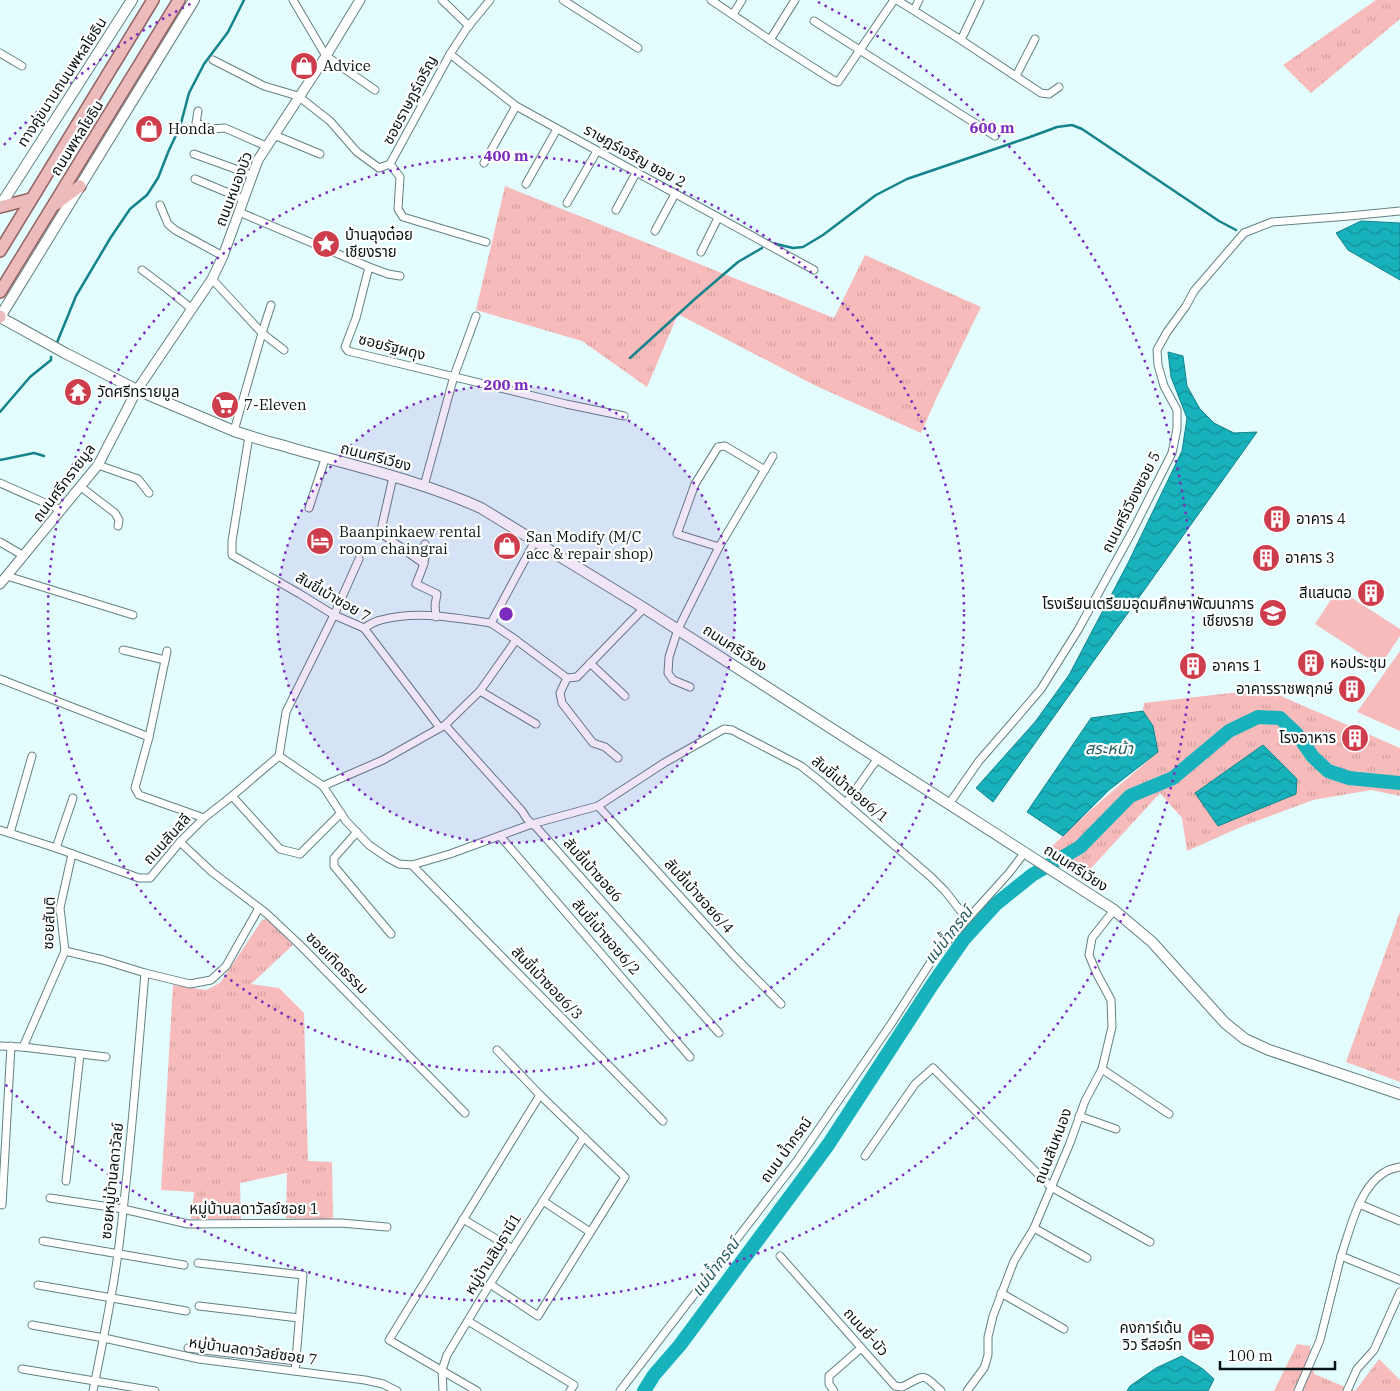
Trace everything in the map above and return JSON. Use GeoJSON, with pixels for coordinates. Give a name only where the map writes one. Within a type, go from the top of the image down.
{"type":"FeatureCollection","features":[{"type":"Feature","properties":{"kind":"main road","name":"ทางคู่ขนานถนนพหลโยธิน"},"geometry":{"type":"LineString","coordinates":[[0,207],[132,0]]}},
{"type":"Feature","properties":{"kind":"main road","name":"ถนนพหลโยธิน"},"geometry":{"type":"LineString","coordinates":[[0,250],[153,0]]}},
{"type":"Feature","properties":{"kind":"main road","name":"ถนนพหลโยธิน"},"geometry":{"type":"LineString","coordinates":[[0,292],[179,0]]}},
{"type":"Feature","properties":{"kind":"main road"},"geometry":{"type":"LineString","coordinates":[[0,317],[194,0]]}},
{"type":"Feature","properties":{"kind":"main road"},"geometry":{"type":"LineString","coordinates":[[51,208],[80,186]]}},
{"type":"Feature","properties":{"kind":"main road"},"geometry":{"type":"LineString","coordinates":[[0,207],[31,199]]}},
{"type":"Feature","properties":{"kind":"main road","name":"ถนนศรีเวียง"},"geometry":{"type":"LineString","coordinates":[[0,317],[65,354],[137,390],[249,436],[424,486],[481,508],[678,629],[1114,910],[1152,942],[1225,1023],[1245,1039],[1269,1050],[1400,1094]]}},
{"type":"Feature","properties":{"kind":"street"},"geometry":{"type":"LineString","coordinates":[[293,0],[326,56],[375,90]]}},
{"type":"Feature","properties":{"kind":"street","name":"ถนนหนองบัว"},"geometry":{"type":"LineString","coordinates":[[137,390],[212,279],[223,256],[258,160],[360,0]]}},
{"type":"Feature","properties":{"kind":"street"},"geometry":{"type":"LineString","coordinates":[[442,0],[469,26]]}},
{"type":"Feature","properties":{"kind":"street","name":"ซอยราษฎร์เจริญ"},"geometry":{"type":"LineString","coordinates":[[298,96],[330,121],[357,152],[379,168],[390,164],[450,54],[490,0]]}},
{"type":"Feature","properties":{"kind":"street"},"geometry":{"type":"LineString","coordinates":[[563,0],[638,48]]}},
{"type":"Feature","properties":{"kind":"street"},"geometry":{"type":"LineString","coordinates":[[712,0],[770,40],[838,82],[894,0]]}},
{"type":"Feature","properties":{"kind":"street"},"geometry":{"type":"LineString","coordinates":[[733,14],[742,0]]}},
{"type":"Feature","properties":{"kind":"street"},"geometry":{"type":"LineString","coordinates":[[770,40],[795,0]]}},
{"type":"Feature","properties":{"kind":"street"},"geometry":{"type":"LineString","coordinates":[[897,0],[1041,93],[1049,94],[1059,87]]}},
{"type":"Feature","properties":{"kind":"street"},"geometry":{"type":"LineString","coordinates":[[914,10],[920,0]]}},
{"type":"Feature","properties":{"kind":"street"},"geometry":{"type":"LineString","coordinates":[[961,40],[980,0]]}},
{"type":"Feature","properties":{"kind":"street"},"geometry":{"type":"LineString","coordinates":[[814,22],[995,136]]}},
{"type":"Feature","properties":{"kind":"street"},"geometry":{"type":"LineString","coordinates":[[1016,76],[1035,39]]}},
{"type":"Feature","properties":{"kind":"street"},"geometry":{"type":"LineString","coordinates":[[0,53],[22,66]]}},
{"type":"Feature","properties":{"kind":"street","name":"ราษฎร์เจริญ ซอย 2"},"geometry":{"type":"LineString","coordinates":[[450,54],[516,106],[814,270]]}},
{"type":"Feature","properties":{"kind":"street"},"geometry":{"type":"LineString","coordinates":[[213,60],[264,86],[298,96]]}},
{"type":"Feature","properties":{"kind":"street"},"geometry":{"type":"LineString","coordinates":[[484,163],[516,106]]}},
{"type":"Feature","properties":{"kind":"street"},"geometry":{"type":"LineString","coordinates":[[198,111],[196,123],[212,129],[225,128],[266,146]]}},
{"type":"Feature","properties":{"kind":"street"},"geometry":{"type":"LineString","coordinates":[[526,184],[557,129]]}},
{"type":"Feature","properties":{"kind":"street"},"geometry":{"type":"LineString","coordinates":[[274,135],[320,154]]}},
{"type":"Feature","properties":{"kind":"street"},"geometry":{"type":"LineString","coordinates":[[567,203],[597,151]]}},
{"type":"Feature","properties":{"kind":"street"},"geometry":{"type":"LineString","coordinates":[[194,154],[252,175]]}},
{"type":"Feature","properties":{"kind":"street"},"geometry":{"type":"LineString","coordinates":[[390,164],[400,177],[398,209],[403,217],[486,242]]}},
{"type":"Feature","properties":{"kind":"street"},"geometry":{"type":"LineString","coordinates":[[616,210],[636,173]]}},
{"type":"Feature","properties":{"kind":"street"},"geometry":{"type":"LineString","coordinates":[[195,178],[243,199]]}},
{"type":"Feature","properties":{"kind":"street"},"geometry":{"type":"LineString","coordinates":[[655,231],[675,194]]}},
{"type":"Feature","properties":{"kind":"street"},"geometry":{"type":"LineString","coordinates":[[160,205],[168,224],[175,230],[223,256]]}},
{"type":"Feature","properties":{"kind":"street","name":"ถนนศรีเวียงซอย 5"},"geometry":{"type":"LineString","coordinates":[[949,804],[979,761],[1041,689],[1078,630],[1172,453],[1177,429],[1177,410],[1164,386],[1158,366],[1157,350],[1194,291],[1244,233],[1253,229],[1272,222],[1400,211]]}},
{"type":"Feature","properties":{"kind":"street"},"geometry":{"type":"LineString","coordinates":[[239,212],[368,267],[400,276]]}},
{"type":"Feature","properties":{"kind":"street"},"geometry":{"type":"LineString","coordinates":[[701,252],[718,218]]}},
{"type":"Feature","properties":{"kind":"street","name":"ซอยรัฐผดุง"},"geometry":{"type":"LineString","coordinates":[[368,267],[356,318],[345,347],[348,350],[566,404],[624,416]]}},
{"type":"Feature","properties":{"kind":"street"},"geometry":{"type":"LineString","coordinates":[[142,270],[192,309]]}},
{"type":"Feature","properties":{"kind":"street"},"geometry":{"type":"LineString","coordinates":[[212,279],[262,334],[284,350]]}},
{"type":"Feature","properties":{"kind":"street"},"geometry":{"type":"LineString","coordinates":[[234,430],[271,305]]}},
{"type":"Feature","properties":{"kind":"street"},"geometry":{"type":"LineString","coordinates":[[424,486],[454,376],[476,316]]}},
{"type":"Feature","properties":{"kind":"street","name":"ถนนศรีทรายมูล"},"geometry":{"type":"LineString","coordinates":[[0,584],[98,465],[137,390]]}},
{"type":"Feature","properties":{"kind":"street","name":"สันขี้เบ้าซอย 7"},"geometry":{"type":"LineString","coordinates":[[249,436],[232,541],[232,555],[334,615],[364,628],[443,727]]}},
{"type":"Feature","properties":{"kind":"street"},"geometry":{"type":"LineString","coordinates":[[719,547],[677,534],[695,484],[718,446],[725,446],[765,470]]}},
{"type":"Feature","properties":{"kind":"street"},"geometry":{"type":"LineString","coordinates":[[690,687],[673,680],[668,673],[669,657],[678,629],[719,547],[773,456]]}},
{"type":"Feature","properties":{"kind":"street"},"geometry":{"type":"LineString","coordinates":[[309,508],[325,459]]}},
{"type":"Feature","properties":{"kind":"street"},"geometry":{"type":"LineString","coordinates":[[98,465],[138,479],[149,492]]}},
{"type":"Feature","properties":{"kind":"street"},"geometry":{"type":"LineString","coordinates":[[393,477],[381,530],[385,536],[424,564]]}},
{"type":"Feature","properties":{"kind":"street"},"geometry":{"type":"LineString","coordinates":[[0,483],[61,510]]}},
{"type":"Feature","properties":{"kind":"street"},"geometry":{"type":"LineString","coordinates":[[81,487],[115,513],[119,520],[118,526]]}},
{"type":"Feature","properties":{"kind":"street"},"geometry":{"type":"LineString","coordinates":[[491,623],[535,540]]}},
{"type":"Feature","properties":{"kind":"street"},"geometry":{"type":"LineString","coordinates":[[0,542],[24,556]]}},
{"type":"Feature","properties":{"kind":"street"},"geometry":{"type":"LineString","coordinates":[[425,544],[424,564],[416,584],[437,594],[435,605],[436,617]]}},
{"type":"Feature","properties":{"kind":"street"},"geometry":{"type":"LineString","coordinates":[[358,560],[334,615],[286,712],[280,756],[323,786],[341,813],[369,845],[399,864],[412,865]]}},
{"type":"Feature","properties":{"kind":"street"},"geometry":{"type":"LineString","coordinates":[[7,576],[133,615]]}},
{"type":"Feature","properties":{"kind":"street"},"geometry":{"type":"LineString","coordinates":[[364,628],[380,620],[410,615],[491,623],[567,678],[577,677],[644,608]]}},
{"type":"Feature","properties":{"kind":"street"},"geometry":{"type":"LineString","coordinates":[[323,786],[383,760],[443,727],[480,691],[516,640]]}},
{"type":"Feature","properties":{"kind":"street"},"geometry":{"type":"LineString","coordinates":[[123,650],[165,660]]}},
{"type":"Feature","properties":{"kind":"street"},"geometry":{"type":"LineString","coordinates":[[167,651],[149,737],[135,788],[139,795],[204,818]]}},
{"type":"Feature","properties":{"kind":"street"},"geometry":{"type":"LineString","coordinates":[[590,663],[625,696]]}},
{"type":"Feature","properties":{"kind":"street"},"geometry":{"type":"LineString","coordinates":[[567,678],[560,693],[562,703],[592,743],[605,746],[618,758]]}},
{"type":"Feature","properties":{"kind":"street"},"geometry":{"type":"LineString","coordinates":[[0,679],[149,737]]}},
{"type":"Feature","properties":{"kind":"street"},"geometry":{"type":"LineString","coordinates":[[480,691],[536,724]]}},
{"type":"Feature","properties":{"kind":"street","name":"สันขี้เบ้าซอย6"},"geometry":{"type":"LineString","coordinates":[[443,727],[550,842],[719,1033]]}},
{"type":"Feature","properties":{"kind":"street","name":"สันขี้เบ้าซอย6/1"},"geometry":{"type":"LineString","coordinates":[[412,865],[450,854],[532,824],[598,806],[664,763],[724,729],[732,730],[801,766],[846,803],[945,891],[967,919]]}},
{"type":"Feature","properties":{"kind":"street"},"geometry":{"type":"LineString","coordinates":[[10,832],[32,756]]}},
{"type":"Feature","properties":{"kind":"street","name":"ถนนสันสลี"},"geometry":{"type":"LineString","coordinates":[[0,830],[139,878],[150,878],[180,842],[204,818],[280,756]]}},
{"type":"Feature","properties":{"kind":"street"},"geometry":{"type":"LineString","coordinates":[[846,803],[878,758]]}},
{"type":"Feature","properties":{"kind":"street"},"geometry":{"type":"LineString","coordinates":[[232,796],[280,849],[300,854],[341,813]]}},
{"type":"Feature","properties":{"kind":"street"},"geometry":{"type":"LineString","coordinates":[[56,848],[73,798]]}},
{"type":"Feature","properties":{"kind":"street","name":"สันขี้เบ้าซอย6/4"},"geometry":{"type":"LineString","coordinates":[[598,806],[735,957],[781,1004]]}},
{"type":"Feature","properties":{"kind":"street"},"geometry":{"type":"LineString","coordinates":[[357,832],[334,858],[334,866],[391,934]]}},
{"type":"Feature","properties":{"kind":"street","name":"สันขี้เบ้าซอย6/2"},"geometry":{"type":"LineString","coordinates":[[500,836],[690,1057]]}},
{"type":"Feature","properties":{"kind":"street","name":"ซอยเทิดธรรม"},"geometry":{"type":"LineString","coordinates":[[180,842],[212,872],[260,908],[300,945],[465,1113]]}},
{"type":"Feature","properties":{"kind":"street","name":"ถนน น้ำกรณ์"},"geometry":{"type":"LineString","coordinates":[[620,1391],[796,1162],[891,1024],[936,954],[1009,873],[1025,852]]}},
{"type":"Feature","properties":{"kind":"street","name":"ซอยสันติ"},"geometry":{"type":"LineString","coordinates":[[23,1047],[64,951],[60,908],[72,854]]}},
{"type":"Feature","properties":{"kind":"street","name":"สันขี้เบ้าซอย6/3"},"geometry":{"type":"LineString","coordinates":[[412,865],[663,1121]]}},
{"type":"Feature","properties":{"kind":"street"},"geometry":{"type":"LineString","coordinates":[[64,951],[190,984],[211,980],[226,966],[260,908]]}},
{"type":"Feature","properties":{"kind":"street","name":"ถนนสันหนอง"},"geometry":{"type":"LineString","coordinates":[[968,1391],[986,1362],[993,1316],[1014,1261],[1034,1228],[1070,1143],[1085,1101],[1102,1069],[1112,1027],[1111,1000],[1089,955],[1092,938],[1114,910]]}},
{"type":"Feature","properties":{"kind":"street","name":"ซอยหมู่บ้านลดาวัลย์"},"geometry":{"type":"LineString","coordinates":[[93,1391],[118,1254],[134,1112],[145,973]]}},
{"type":"Feature","properties":{"kind":"street"},"geometry":{"type":"LineString","coordinates":[[0,1046],[106,1057]]}},
{"type":"Feature","properties":{"kind":"street"},"geometry":{"type":"LineString","coordinates":[[2,1205],[3,1135],[11,1046]]}},
{"type":"Feature","properties":{"kind":"street"},"geometry":{"type":"LineString","coordinates":[[490,1284],[538,1316],[624,1177],[497,1050]]}},
{"type":"Feature","properties":{"kind":"street"},"geometry":{"type":"LineString","coordinates":[[66,1181],[80,1054]]}},
{"type":"Feature","properties":{"kind":"street"},"geometry":{"type":"LineString","coordinates":[[865,1156],[915,1084],[933,1068],[1051,1187],[1150,1242]]}},
{"type":"Feature","properties":{"kind":"street"},"geometry":{"type":"LineString","coordinates":[[1102,1069],[1169,1114]]}},
{"type":"Feature","properties":{"kind":"street"},"geometry":{"type":"LineString","coordinates":[[477,1391],[390,1340],[540,1095]]}},
{"type":"Feature","properties":{"kind":"street"},"geometry":{"type":"LineString","coordinates":[[1079,1116],[1116,1129]]}},
{"type":"Feature","properties":{"kind":"street","name":"หมู่บ้านสินธานี1"},"geometry":{"type":"LineString","coordinates":[[443,1391],[442,1370],[447,1355],[584,1137]]}},
{"type":"Feature","properties":{"kind":"street"},"geometry":{"type":"LineString","coordinates":[[1298,1391],[1320,1340],[1341,1256],[1359,1204],[1371,1184],[1385,1172],[1400,1167]]}},
{"type":"Feature","properties":{"kind":"street","name":"หมู่บ้านลดาวัลย์ซอย 1"},"geometry":{"type":"LineString","coordinates":[[50,1198],[123,1209],[188,1224],[341,1223],[387,1227]]}},
{"type":"Feature","properties":{"kind":"street"},"geometry":{"type":"LineString","coordinates":[[543,1202],[590,1232]]}},
{"type":"Feature","properties":{"kind":"street"},"geometry":{"type":"LineString","coordinates":[[1359,1204],[1400,1221]]}},
{"type":"Feature","properties":{"kind":"street"},"geometry":{"type":"LineString","coordinates":[[463,1220],[513,1249]]}},
{"type":"Feature","properties":{"kind":"street"},"geometry":{"type":"LineString","coordinates":[[1034,1228],[1087,1258]]}},
{"type":"Feature","properties":{"kind":"street"},"geometry":{"type":"LineString","coordinates":[[42,1241],[184,1265]]}},
{"type":"Feature","properties":{"kind":"street","name":"ถนนยี่-บัว"},"geometry":{"type":"LineString","coordinates":[[780,1256],[896,1387],[904,1387],[916,1379],[924,1377],[941,1391]]}},
{"type":"Feature","properties":{"kind":"street"},"geometry":{"type":"LineString","coordinates":[[1341,1256],[1400,1280]]}},
{"type":"Feature","properties":{"kind":"street"},"geometry":{"type":"LineString","coordinates":[[198,1263],[303,1275],[295,1371]]}},
{"type":"Feature","properties":{"kind":"street"},"geometry":{"type":"LineString","coordinates":[[38,1285],[186,1311]]}},
{"type":"Feature","properties":{"kind":"street"},"geometry":{"type":"LineString","coordinates":[[1347,1391],[1356,1369],[1374,1350],[1400,1292]]}},
{"type":"Feature","properties":{"kind":"street"},"geometry":{"type":"LineString","coordinates":[[1001,1293],[1064,1329]]}},
{"type":"Feature","properties":{"kind":"street"},"geometry":{"type":"LineString","coordinates":[[199,1306],[299,1318]]}},
{"type":"Feature","properties":{"kind":"street"},"geometry":{"type":"LineString","coordinates":[[468,1321],[574,1385],[570,1391]]}},
{"type":"Feature","properties":{"kind":"street","name":"หมู่บ้านลดาวัลย์ซอย 7"},"geometry":{"type":"LineString","coordinates":[[32,1325],[199,1358],[377,1382],[398,1391]]}},
{"type":"Feature","properties":{"kind":"street"},"geometry":{"type":"LineString","coordinates":[[188,1348],[296,1361]]}},
{"type":"Feature","properties":{"kind":"street"},"geometry":{"type":"LineString","coordinates":[[834,1391],[828,1381],[829,1376],[861,1348]]}},
{"type":"Feature","properties":{"kind":"street"},"geometry":{"type":"LineString","coordinates":[[22,1369],[155,1391]]}},
{"type":"Feature","properties":{"kind":"green space"},"geometry":{"type":"Polygon","coordinates":[[[1376,0],[1400,0],[1400,19],[1311,93],[1283,65],[1376,0]]]}},
{"type":"Feature","properties":{"kind":"green space"},"geometry":{"type":"Polygon","coordinates":[[[505,186],[834,318],[865,255],[981,307],[921,433],[814,385],[678,314],[647,387],[582,341],[476,310],[505,186]]]}},
{"type":"Feature","properties":{"kind":"green space"},"geometry":{"type":"Polygon","coordinates":[[[1338,589],[1400,629],[1400,636],[1380,666],[1315,624],[1338,589]]]}},
{"type":"Feature","properties":{"kind":"green space"},"geometry":{"type":"Polygon","coordinates":[[[1400,651],[1400,731],[1357,712],[1400,651]]]}},
{"type":"Feature","properties":{"kind":"green space"},"geometry":{"type":"Polygon","coordinates":[[[1265,689],[1400,748],[1400,796],[1371,790],[1313,800],[1243,826],[1187,851],[1182,818],[1160,793],[1084,876],[1049,849],[1158,752],[1153,726],[1143,711],[1144,703],[1265,689]]]}},
{"type":"Feature","properties":{"kind":"green space"},"geometry":{"type":"Polygon","coordinates":[[[1400,912],[1400,1082],[1346,1062],[1400,912]]]}},
{"type":"Feature","properties":{"kind":"green space"},"geometry":{"type":"Polygon","coordinates":[[[268,919],[293,945],[251,984],[279,988],[304,1013],[308,1161],[332,1162],[333,1218],[329,1220],[286,1218],[287,1173],[240,1183],[241,1219],[191,1219],[194,1192],[161,1190],[173,985],[206,990],[220,983],[262,920],[268,919]]]}},
{"type":"Feature","properties":{"kind":"green space"},"geometry":{"type":"Polygon","coordinates":[[[1297,1344],[1310,1346],[1314,1374],[1355,1391],[1274,1391],[1297,1344]]]}},
{"type":"Feature","properties":{"kind":"green space"},"geometry":{"type":"Polygon","coordinates":[[[1379,1359],[1400,1380],[1400,1391],[1355,1391],[1379,1359]]]}},
{"type":"Feature","properties":{"kind":"water"},"geometry":{"type":"Polygon","coordinates":[[[1361,221],[1400,223],[1400,280],[1348,250],[1336,233],[1361,221]]]}},
{"type":"Feature","properties":{"kind":"water"},"geometry":{"type":"Polygon","coordinates":[[[1168,352],[1183,356],[1187,386],[1200,409],[1214,423],[1234,433],[1257,432],[993,802],[976,788],[1035,722],[1069,675],[1128,563],[1182,451],[1187,418],[1171,377],[1168,352]]]}},
{"type":"Feature","properties":{"kind":"water","name":"สระหน้า"},"geometry":{"type":"Polygon","coordinates":[[[1143,711],[1153,726],[1158,752],[1109,790],[1063,836],[1027,812],[1091,718],[1143,711]]]}},
{"type":"Feature","properties":{"kind":"water"},"geometry":{"type":"Polygon","coordinates":[[[1263,745],[1297,779],[1296,794],[1218,826],[1195,793],[1263,745]]]}},
{"type":"Feature","properties":{"kind":"water"},"geometry":{"type":"Polygon","coordinates":[[[1182,1356],[1203,1369],[1214,1379],[1208,1391],[1127,1391],[1130,1386],[1156,1368],[1182,1356]]]}},
{"type":"Feature","properties":{"kind":"waterway"},"geometry":{"type":"LineString","coordinates":[[56,345],[76,296],[111,237],[130,209],[147,195],[158,178],[180,127],[189,93],[204,64],[228,32],[244,0]]}},
{"type":"Feature","properties":{"kind":"waterway"},"geometry":{"type":"LineString","coordinates":[[772,243],[793,248],[803,247],[823,235],[876,195],[907,179],[1057,127],[1072,125],[1082,129],[1219,221],[1236,230]]}},
{"type":"Feature","properties":{"kind":"waterway"},"geometry":{"type":"LineString","coordinates":[[630,358],[738,262],[762,248]]}},
{"type":"Feature","properties":{"kind":"waterway"},"geometry":{"type":"LineString","coordinates":[[0,412],[30,377],[51,360],[51,357]]}},
{"type":"Feature","properties":{"kind":"waterway"},"geometry":{"type":"LineString","coordinates":[[0,460],[34,453],[44,456]]}},
{"type":"Feature","properties":{"kind":"waterway","name":"แม่น้ำกรณ์"},"geometry":{"type":"LineString","coordinates":[[644,1391],[654,1375],[680,1345],[828,1145],[964,939],[996,904],[1032,875],[1080,847],[1130,796],[1173,778],[1229,731],[1258,717],[1280,718],[1297,734],[1313,757],[1328,771],[1349,778],[1400,783]]}},
{"type":"Feature","properties":{"kind":"place","name":"Advice"},"geometry":{"type":"Point","coordinates":[304,66]}},
{"type":"Feature","properties":{"kind":"place","name":"Honda"},"geometry":{"type":"Point","coordinates":[149,129]}},
{"type":"Feature","properties":{"kind":"place","name":"บ้านลุงต๋อย เชียงราย"},"geometry":{"type":"Point","coordinates":[326,244]}},
{"type":"Feature","properties":{"kind":"place","name":"วัดศรีทรายมูล"},"geometry":{"type":"Point","coordinates":[78,392]}},
{"type":"Feature","properties":{"kind":"place","name":"7-Eleven"},"geometry":{"type":"Point","coordinates":[225,405]}},
{"type":"Feature","properties":{"kind":"place","name":"อาคาร 4"},"geometry":{"type":"Point","coordinates":[1277,519]}},
{"type":"Feature","properties":{"kind":"place","name":"Baanpinkaew rental room chaingrai"},"geometry":{"type":"Point","coordinates":[320,541]}},
{"type":"Feature","properties":{"kind":"place","name":"San Modify (M/C acc & repair shop)"},"geometry":{"type":"Point","coordinates":[507,546]}},
{"type":"Feature","properties":{"kind":"place","name":"อาคาร 3"},"geometry":{"type":"Point","coordinates":[1266,558]}},
{"type":"Feature","properties":{"kind":"place","name":"สีแสนตอ"},"geometry":{"type":"Point","coordinates":[1371,593]}},
{"type":"Feature","properties":{"kind":"place","name":"โรงเรียนเตรียมอุดมศึกษาพัฒนาการ เชียงราย"},"geometry":{"type":"Point","coordinates":[1273,613]}},
{"type":"Feature","properties":{"kind":"place","name":"หอประชุม"},"geometry":{"type":"Point","coordinates":[1311,663]}},
{"type":"Feature","properties":{"kind":"place","name":"อาคาร 1"},"geometry":{"type":"Point","coordinates":[1193,666]}},
{"type":"Feature","properties":{"kind":"place","name":"อาคารราชพฤกษ์"},"geometry":{"type":"Point","coordinates":[1352,689]}},
{"type":"Feature","properties":{"kind":"place","name":"โรงอาหาร"},"geometry":{"type":"Point","coordinates":[1355,738]}},
{"type":"Feature","properties":{"kind":"place","name":"คงการ์เด้น วิว รีสอร์ท"},"geometry":{"type":"Point","coordinates":[1201,1337]}}]}
